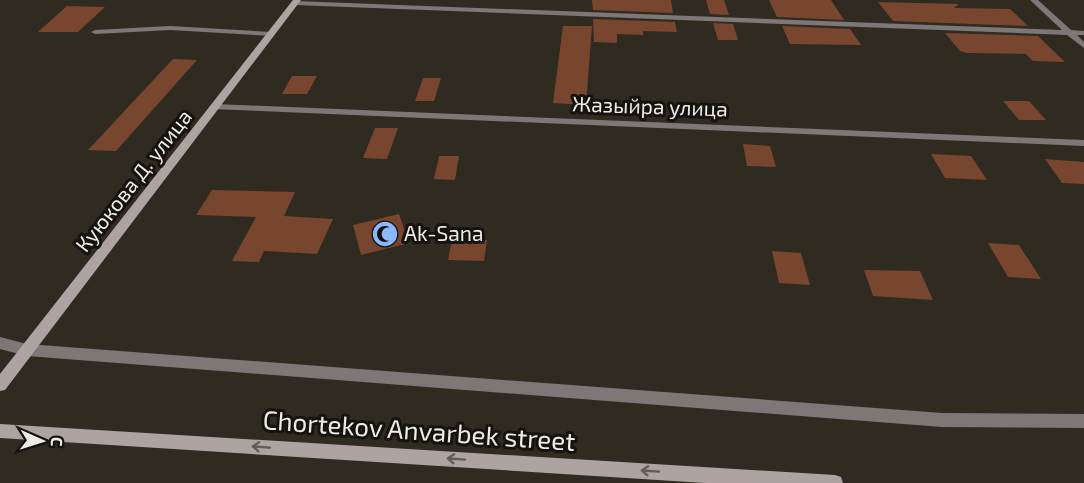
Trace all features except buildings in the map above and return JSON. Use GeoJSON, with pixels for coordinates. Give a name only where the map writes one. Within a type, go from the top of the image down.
{"type":"FeatureCollection","features":[{"type":"Feature","properties":{"kind":"street"},"geometry":{"type":"LineString","coordinates":[[1034,0],[1084,46]]}},
{"type":"Feature","properties":{"kind":"street"},"geometry":{"type":"LineString","coordinates":[[296,2],[1084,33]]}},
{"type":"Feature","properties":{"kind":"street","name":"Куюкова Д. улица"},"geometry":{"type":"LineString","coordinates":[[0,385],[296,2]]}},
{"type":"Feature","properties":{"kind":"street"},"geometry":{"type":"LineString","coordinates":[[95,32],[170,28],[271,34]]}},
{"type":"Feature","properties":{"kind":"street","name":"Жазыйра улица"},"geometry":{"type":"LineString","coordinates":[[215,107],[1084,143]]}},
{"type":"Feature","properties":{"kind":"street"},"geometry":{"type":"LineString","coordinates":[[0,343],[27,350],[942,420],[1084,421]]}},
{"type":"Feature","properties":{"kind":"street","name":"Chortekov Anvarbek street"},"geometry":{"type":"LineString","coordinates":[[0,431],[834,483]]}},
{"type":"Feature","properties":{"kind":"place","name":"Ak-Sana"},"geometry":{"type":"Point","coordinates":[385,234]}}]}
